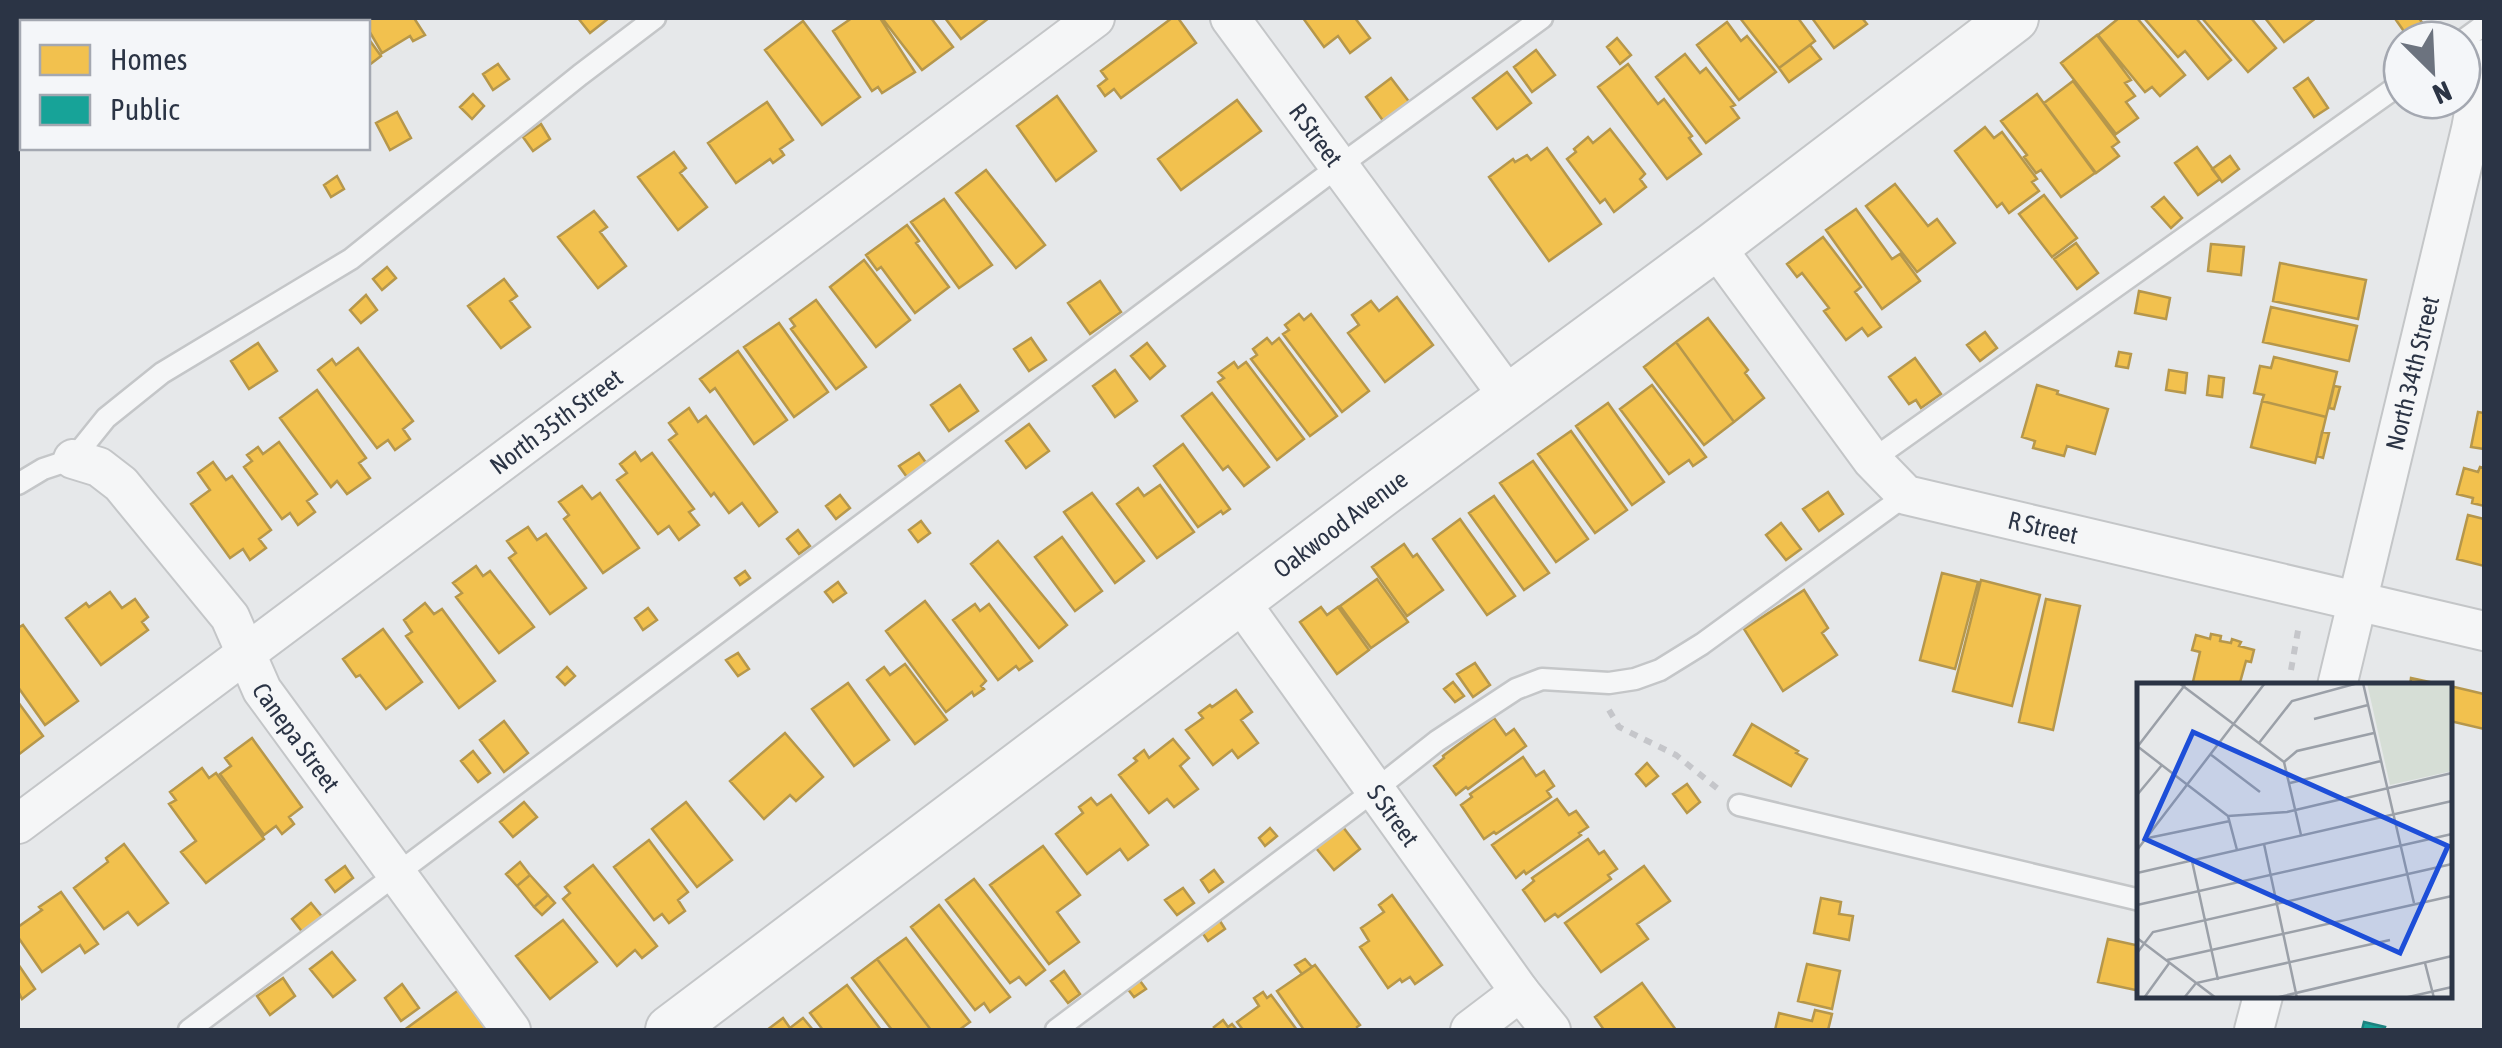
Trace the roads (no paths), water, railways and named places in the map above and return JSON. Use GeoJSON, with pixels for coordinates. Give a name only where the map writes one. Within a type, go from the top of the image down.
{"type":"FeatureCollection","features":[{"type":"Feature","properties":{"kind":"street","name":"North 35th Street"},"geometry":{"type":"LineString","coordinates":[[18,824],[1095,18]]}},
{"type":"Feature","properties":{"kind":"street","name":"R Street"},"geometry":{"type":"LineString","coordinates":[[1230,18],[1509,397]]}},
{"type":"Feature","properties":{"kind":"street","name":"Oakwood Avenue"},"geometry":{"type":"LineString","coordinates":[[670,1030],[2014,18]]}},
{"type":"Feature","properties":{"kind":"street","name":"North 34th Street"},"geometry":{"type":"LineString","coordinates":[[2338,683],[2478,131],[2484,59]]}},
{"type":"Feature","properties":{"kind":"street"},"geometry":{"type":"LineString","coordinates":[[1715,246],[1872,460],[1906,494]]}},
{"type":"Feature","properties":{"kind":"street","name":"Canepa Street"},"geometry":{"type":"LineString","coordinates":[[73,459],[99,467],[121,484],[230,618],[262,690],[511,1030]]}},
{"type":"Feature","properties":{"kind":"street","name":"R Street"},"geometry":{"type":"LineString","coordinates":[[1906,494],[2484,631]]}},
{"type":"Feature","properties":{"kind":"street","name":"S Street"},"geometry":{"type":"LineString","coordinates":[[1239,600],[1551,1030]]}},
{"type":"Feature","properties":{"kind":"street"},"geometry":{"type":"LineString","coordinates":[[1470,1030],[1520,992]]}},
{"type":"Feature","properties":{"kind":"street"},"geometry":{"type":"LineString","coordinates":[[2254,1030],[2262,998]]}},
{"type":"Feature","properties":{"kind":"lane"},"geometry":{"type":"LineString","coordinates":[[18,484],[43,469],[73,459],[106,418],[162,373],[351,259],[655,18]]}},
{"type":"Feature","properties":{"kind":"lane"},"geometry":{"type":"LineString","coordinates":[[188,1030],[1542,18]]}},
{"type":"Feature","properties":{"kind":"lane"},"geometry":{"type":"LineString","coordinates":[[1872,460],[2382,97]]}},
{"type":"Feature","properties":{"kind":"lane"},"geometry":{"type":"LineString","coordinates":[[1056,1030],[1436,740],[1516,690],[1542,679],[1609,683],[1636,680],[1660,670],[1702,644],[1906,494]]}},
{"type":"Feature","properties":{"kind":"lane"},"geometry":{"type":"LineString","coordinates":[[1739,806],[2137,899]]}}]}
